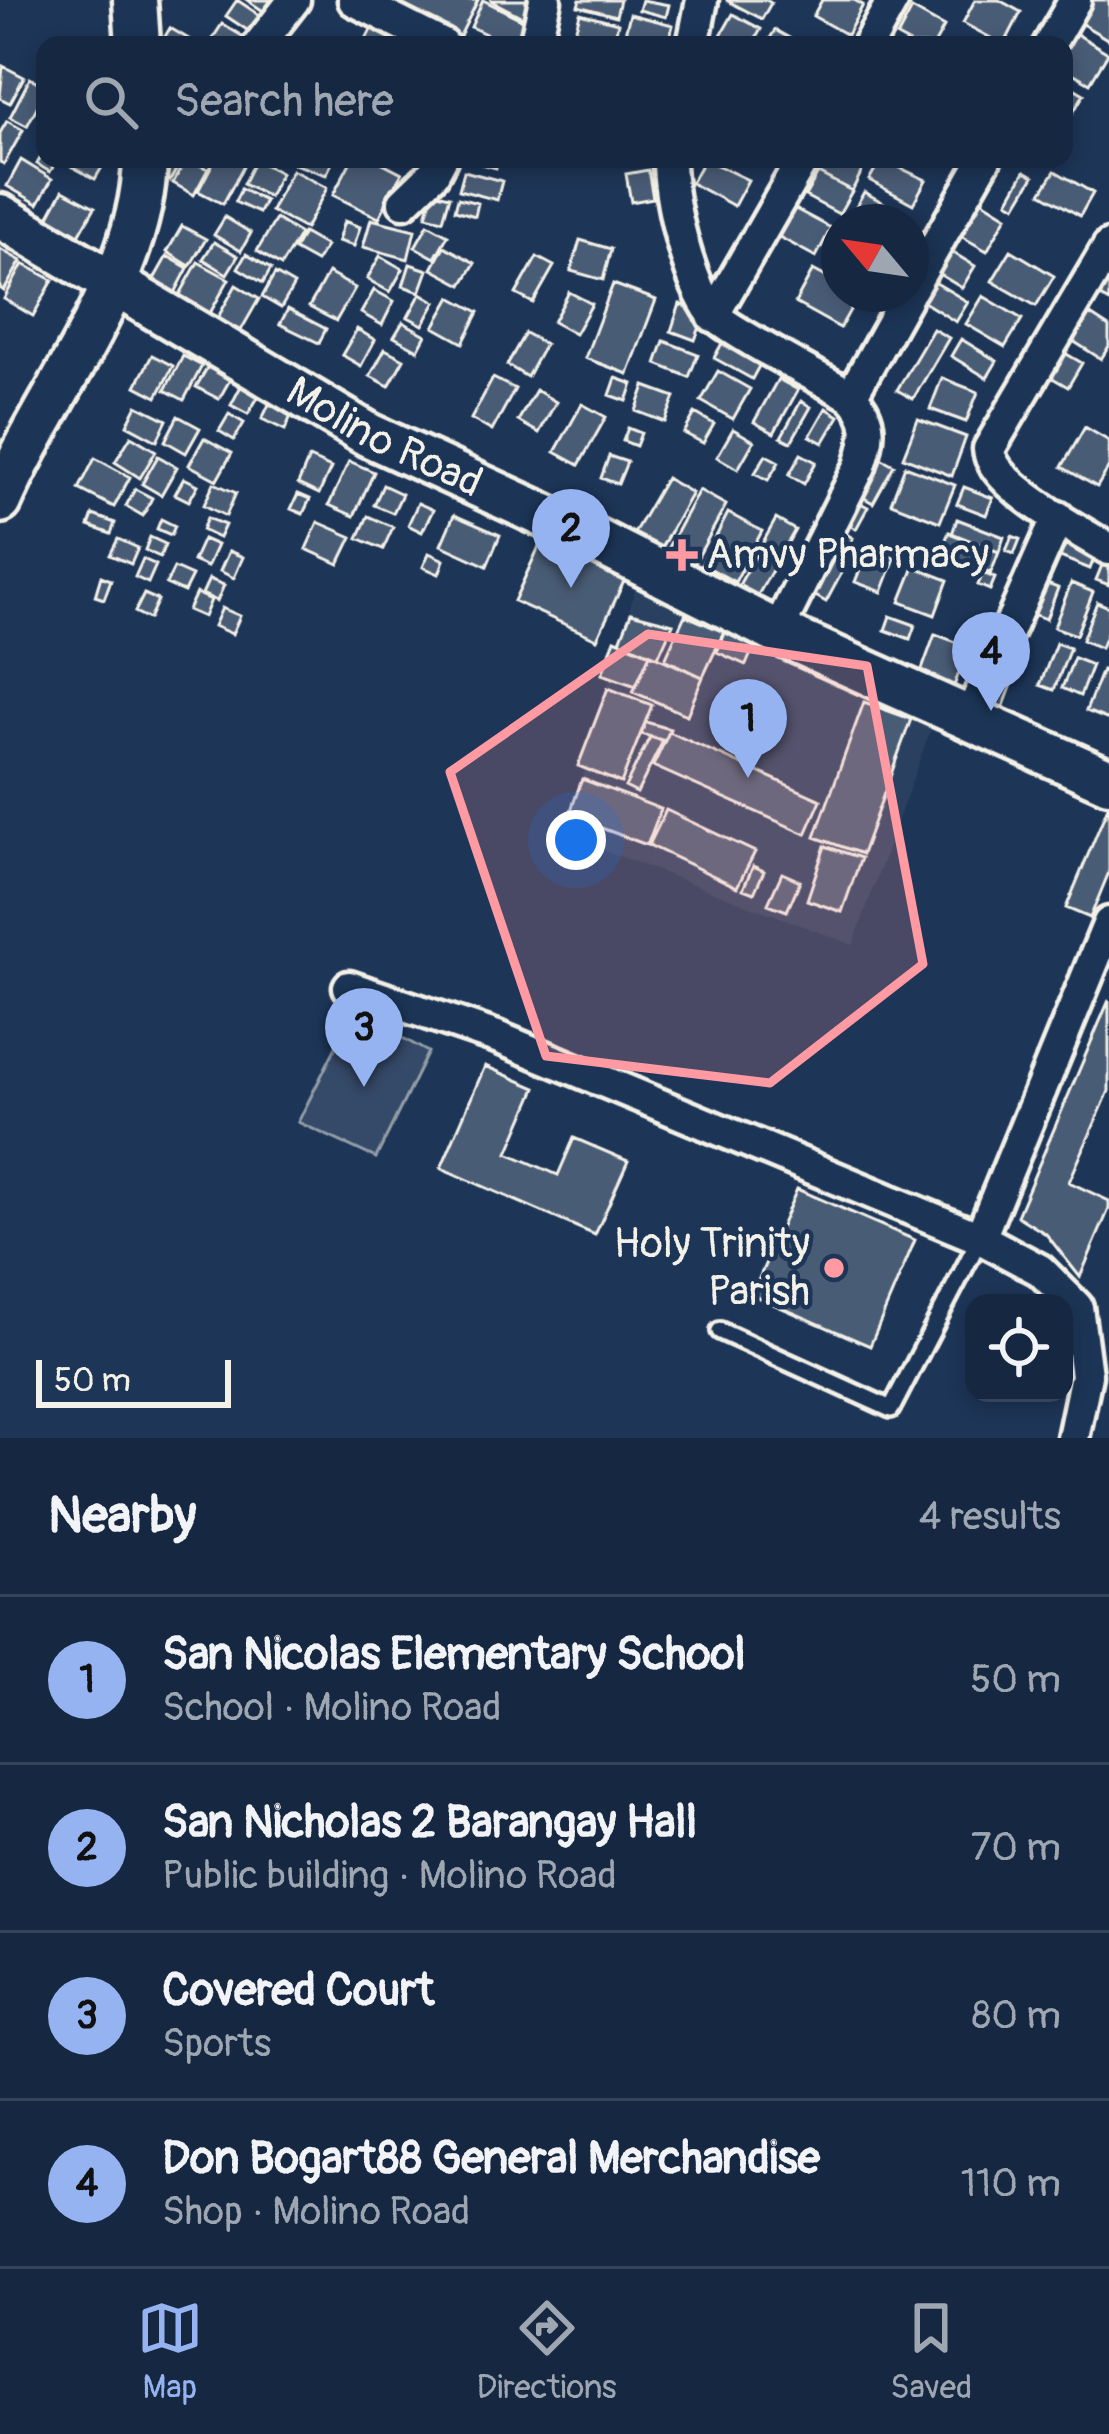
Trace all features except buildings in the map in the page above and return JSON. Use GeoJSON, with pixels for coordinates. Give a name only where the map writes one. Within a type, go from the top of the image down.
{"type":"FeatureCollection","features":[{"type":"Feature","properties":{"kind":"main road"},"geometry":{"type":"LineString","coordinates":[[135,0],[137,36]]}},
{"type":"Feature","properties":{"kind":"main road"},"geometry":{"type":"LineString","coordinates":[[0,501],[17,460],[112,284],[145,188],[145,168]]}},
{"type":"Feature","properties":{"kind":"main road","name":"Molino Road"},"geometry":{"type":"LineString","coordinates":[[0,216],[370,435],[565,525],[777,632],[1109,781]]}},
{"type":"Feature","properties":{"kind":"street"},"geometry":{"type":"LineString","coordinates":[[266,36],[294,0]]}},
{"type":"Feature","properties":{"kind":"street"},"geometry":{"type":"LineString","coordinates":[[354,0],[425,36]]}},
{"type":"Feature","properties":{"kind":"street"},"geometry":{"type":"LineString","coordinates":[[537,36],[545,0]]}},
{"type":"Feature","properties":{"kind":"street"},"geometry":{"type":"LineString","coordinates":[[694,36],[702,0]]}},
{"type":"Feature","properties":{"kind":"street"},"geometry":{"type":"LineString","coordinates":[[873,36],[893,0]]}},
{"type":"Feature","properties":{"kind":"street"},"geometry":{"type":"LineString","coordinates":[[1054,36],[1075,0]]}},
{"type":"Feature","properties":{"kind":"street"},"geometry":{"type":"LineString","coordinates":[[404,202],[436,168]]}},
{"type":"Feature","properties":{"kind":"street"},"geometry":{"type":"LineString","coordinates":[[669,168],[669,193],[678,228],[713,316],[850,396],[864,410],[869,444],[777,632]]}},
{"type":"Feature","properties":{"kind":"street"},"geometry":{"type":"LineString","coordinates":[[713,316],[798,168]]}},
{"type":"Feature","properties":{"kind":"street"},"geometry":{"type":"LineString","coordinates":[[929,258],[980,168]]}},
{"type":"Feature","properties":{"kind":"street"},"geometry":{"type":"LineString","coordinates":[[1109,246],[989,448],[991,464],[1004,478],[1109,549]]}},
{"type":"Feature","properties":{"kind":"street"},"geometry":{"type":"LineString","coordinates":[[850,396],[898,312]]}},
{"type":"Feature","properties":{"kind":"street"},"geometry":{"type":"LineString","coordinates":[[969,718],[1058,517]]}},
{"type":"Feature","properties":{"kind":"street"},"geometry":{"type":"LineString","coordinates":[[980,1238],[1109,923]]}},
{"type":"Feature","properties":{"kind":"street"},"geometry":{"type":"LineString","coordinates":[[350,987],[496,1037],[980,1238],[1040,1270],[1077,1306],[1086,1375],[1073,1438]]}},
{"type":"Feature","properties":{"kind":"lane"},"geometry":{"type":"LineString","coordinates":[[720,1331],[891,1409],[980,1238]]}},
{"type":"Feature","properties":{"kind":"highlighted area"},"geometry":{"type":"Polygon","coordinates":[[[648,634],[867,666],[923,964],[770,1083],[546,1056],[450,772],[648,634]]]}},
{"type":"Feature","properties":{"kind":"shaded area"},"geometry":{"type":"Polygon","coordinates":[[[637,582],[934,720],[853,945],[566,836],[637,582]]]}},
{"type":"Feature","properties":{"kind":"shaded area"},"geometry":{"type":"Polygon","coordinates":[[[354,1011],[428,1052],[376,1158],[298,1122],[354,1011]]]}},
{"type":"Feature","properties":{"kind":"place","name":"Amvy Pharmacy"},"geometry":{"type":"Point","coordinates":[682,555]}},
{"type":"Feature","properties":{"kind":"place","name":"San Nicholas 2 Barangay Hall"},"geometry":{"type":"Point","coordinates":[571,588]}},
{"type":"Feature","properties":{"kind":"place","name":"Don Bogart88 General Merchandise"},"geometry":{"type":"Point","coordinates":[991,711]}},
{"type":"Feature","properties":{"kind":"place","name":"San Nicolas Elementary School"},"geometry":{"type":"Point","coordinates":[748,778]}},
{"type":"Feature","properties":{"kind":"place","name":"Covered Court"},"geometry":{"type":"Point","coordinates":[364,1087]}},
{"type":"Feature","properties":{"kind":"place","name":"Holy Trinity Parish"},"geometry":{"type":"Point","coordinates":[834,1268]}}]}
